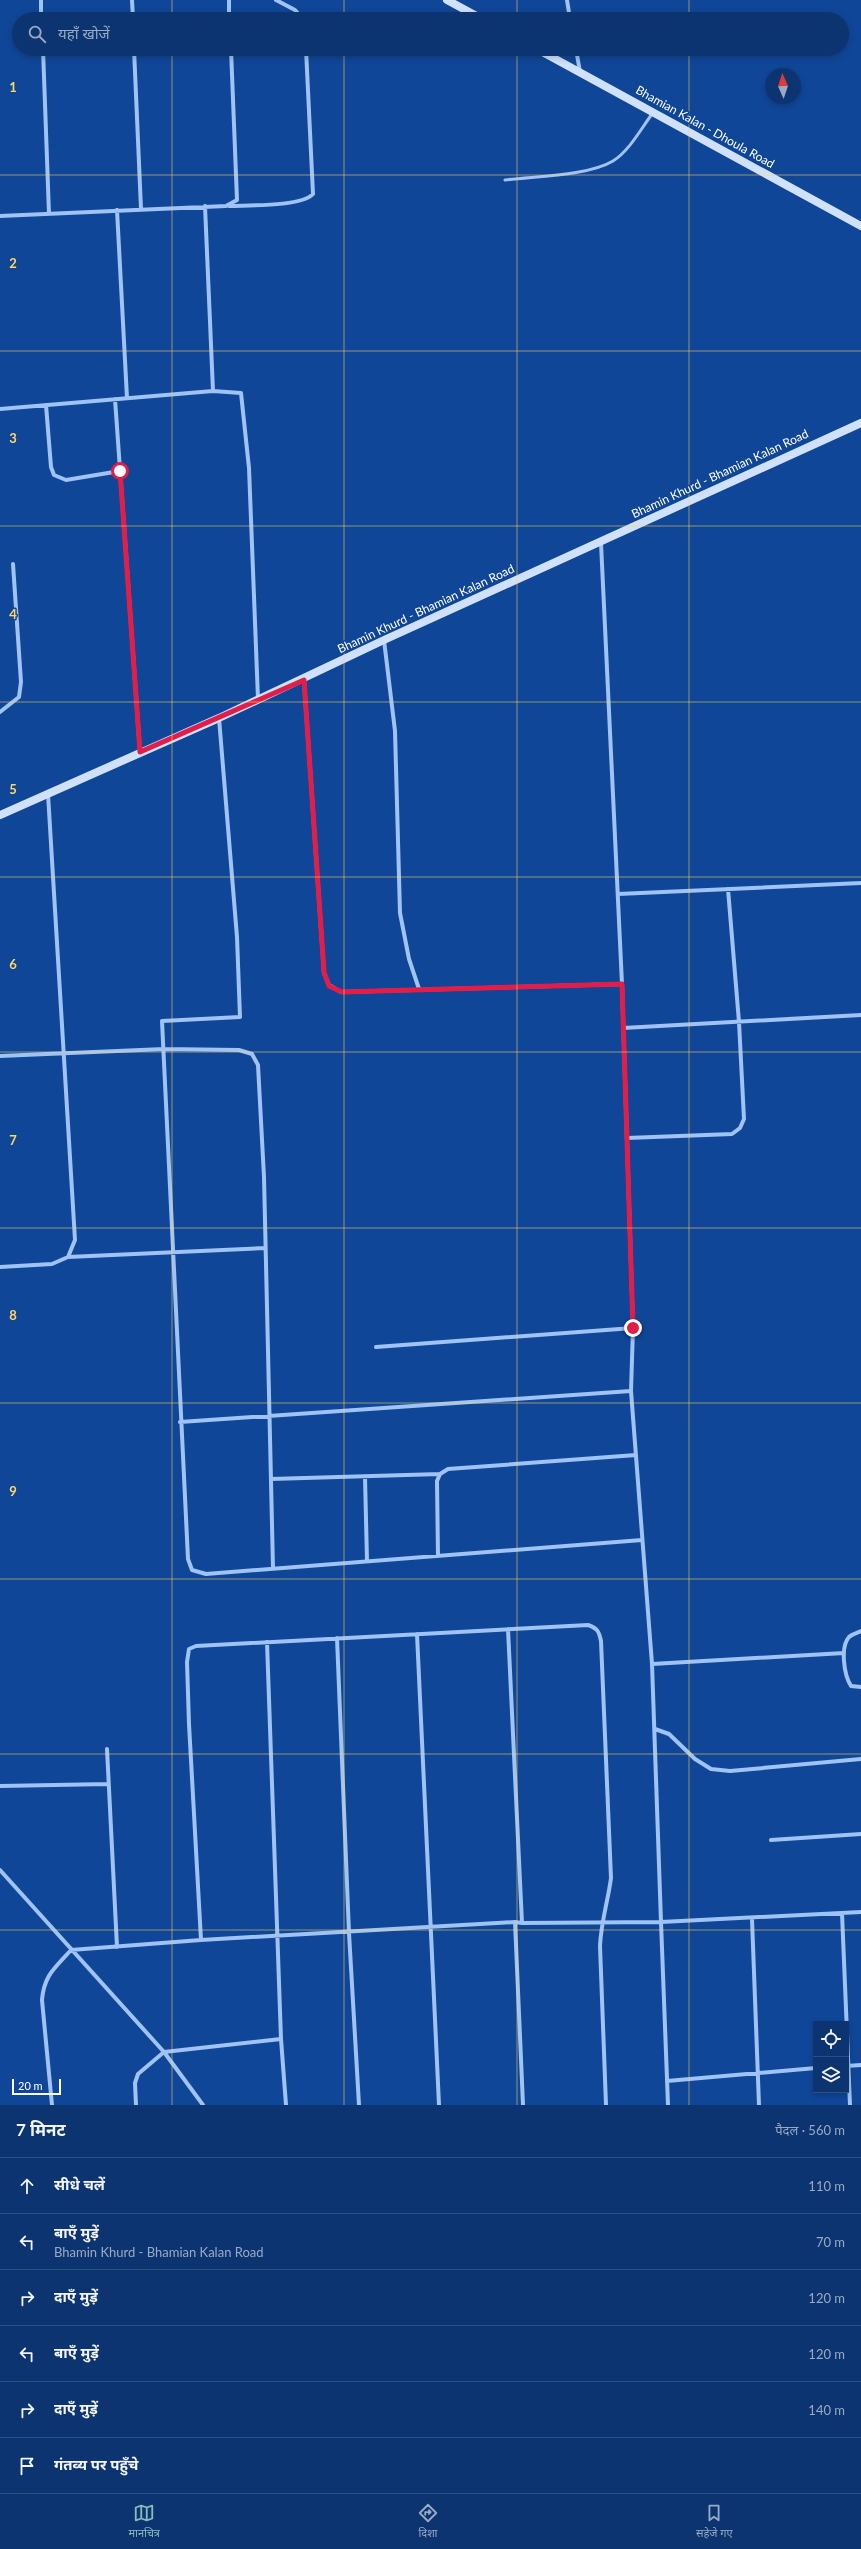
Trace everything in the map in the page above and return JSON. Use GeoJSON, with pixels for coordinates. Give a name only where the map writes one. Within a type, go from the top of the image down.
{"type":"FeatureCollection","features":[{"type":"Feature","properties":{"kind":"street"},"geometry":{"type":"LineString","coordinates":[[41,0],[42,12]]}},
{"type":"Feature","properties":{"kind":"street"},"geometry":{"type":"LineString","coordinates":[[132,0],[133,12]]}},
{"type":"Feature","properties":{"kind":"street"},"geometry":{"type":"LineString","coordinates":[[229,0],[230,12]]}},
{"type":"Feature","properties":{"kind":"street"},"geometry":{"type":"LineString","coordinates":[[276,0],[297,12]]}},
{"type":"Feature","properties":{"kind":"street"},"geometry":{"type":"LineString","coordinates":[[447,0],[469,12]]}},
{"type":"Feature","properties":{"kind":"street"},"geometry":{"type":"LineString","coordinates":[[567,0],[569,12]]}},
{"type":"Feature","properties":{"kind":"street"},"geometry":{"type":"LineString","coordinates":[[43,56],[48,214]]}},
{"type":"Feature","properties":{"kind":"street"},"geometry":{"type":"LineString","coordinates":[[134,56],[141,209]]}},
{"type":"Feature","properties":{"kind":"street"},"geometry":{"type":"LineString","coordinates":[[226,206],[237,200],[238,193],[231,56]]}},
{"type":"Feature","properties":{"kind":"street"},"geometry":{"type":"LineString","coordinates":[[0,216],[226,206],[294,202],[308,198],[313,194],[306,56]]}},
{"type":"Feature","properties":{"kind":"street","name":"Bhamian Kalan - Dhoula Road"},"geometry":{"type":"LineString","coordinates":[[550,56],[861,226]]}},
{"type":"Feature","properties":{"kind":"street"},"geometry":{"type":"LineString","coordinates":[[577,56],[580,73]]}},
{"type":"Feature","properties":{"kind":"street"},"geometry":{"type":"LineString","coordinates":[[205,206],[213,391]]}},
{"type":"Feature","properties":{"kind":"street"},"geometry":{"type":"LineString","coordinates":[[117,210],[127,398]]}},
{"type":"Feature","properties":{"kind":"street"},"geometry":{"type":"LineString","coordinates":[[0,409],[213,391],[237,391],[241,393],[243,398],[249,476],[258,699]]}},
{"type":"Feature","properties":{"kind":"street"},"geometry":{"type":"LineString","coordinates":[[115,399],[140,752]]}},
{"type":"Feature","properties":{"kind":"street"},"geometry":{"type":"LineString","coordinates":[[46,405],[51,467],[54,475],[66,480],[120,471]]}},
{"type":"Feature","properties":{"kind":"street","name":"Bhamin Khurd - Bhamian Kalan Road"},"geometry":{"type":"LineString","coordinates":[[0,815],[219,718],[258,699],[304,680],[384,640],[601,543],[861,423]]}},
{"type":"Feature","properties":{"kind":"street"},"geometry":{"type":"LineString","coordinates":[[601,543],[622,984],[633,1328],[631,1391],[652,1664],[668,2105]]}},
{"type":"Feature","properties":{"kind":"street"},"geometry":{"type":"LineString","coordinates":[[0,712],[19,697],[21,682],[13,564]]}},
{"type":"Feature","properties":{"kind":"street"},"geometry":{"type":"LineString","coordinates":[[384,640],[395,731],[400,913],[409,959],[419,989]]}},
{"type":"Feature","properties":{"kind":"street"},"geometry":{"type":"LineString","coordinates":[[304,680],[324,972],[329,986],[342,992],[622,984]]}},
{"type":"Feature","properties":{"kind":"street"},"geometry":{"type":"LineString","coordinates":[[219,718],[237,937],[240,1017],[162,1021],[180,1422],[188,1559],[192,1570],[206,1574],[642,1540]]}},
{"type":"Feature","properties":{"kind":"street"},"geometry":{"type":"LineString","coordinates":[[48,794],[75,1240],[68,1257]]}},
{"type":"Feature","properties":{"kind":"street"},"geometry":{"type":"LineString","coordinates":[[618,894],[861,882]]}},
{"type":"Feature","properties":{"kind":"street"},"geometry":{"type":"LineString","coordinates":[[627,1138],[732,1134],[740,1128],[744,1119],[739,1022],[728,889]]}},
{"type":"Feature","properties":{"kind":"street"},"geometry":{"type":"LineString","coordinates":[[623,1028],[861,1015]]}},
{"type":"Feature","properties":{"kind":"street"},"geometry":{"type":"LineString","coordinates":[[0,1056],[164,1050],[239,1050],[252,1054],[258,1065],[266,1248],[273,1568]]}},
{"type":"Feature","properties":{"kind":"street"},"geometry":{"type":"LineString","coordinates":[[0,1267],[52,1264],[68,1257],[266,1248]]}},
{"type":"Feature","properties":{"kind":"street"},"geometry":{"type":"LineString","coordinates":[[376,1347],[633,1328]]}},
{"type":"Feature","properties":{"kind":"street"},"geometry":{"type":"LineString","coordinates":[[180,1422],[631,1391]]}},
{"type":"Feature","properties":{"kind":"street"},"geometry":{"type":"LineString","coordinates":[[271,1479],[440,1474],[448,1469],[636,1455]]}},
{"type":"Feature","properties":{"kind":"street"},"geometry":{"type":"LineString","coordinates":[[438,1556],[437,1481],[440,1474]]}},
{"type":"Feature","properties":{"kind":"street"},"geometry":{"type":"LineString","coordinates":[[364,1477],[367,1561]]}},
{"type":"Feature","properties":{"kind":"street"},"geometry":{"type":"LineString","coordinates":[[201,1940],[187,1654],[190,1648],[196,1646],[508,1629],[588,1625],[595,1627],[600,1632],[610,1878],[608,1898],[601,1922],[600,1976],[606,2105]]}},
{"type":"Feature","properties":{"kind":"street"},"geometry":{"type":"LineString","coordinates":[[508,1629],[522,1923]]}},
{"type":"Feature","properties":{"kind":"street"},"geometry":{"type":"LineString","coordinates":[[861,1631],[850,1635],[845,1643],[844,1653],[847,1680],[851,1686],[861,1687]]}},
{"type":"Feature","properties":{"kind":"street"},"geometry":{"type":"LineString","coordinates":[[417,1634],[432,1926],[439,2105]]}},
{"type":"Feature","properties":{"kind":"street"},"geometry":{"type":"LineString","coordinates":[[337,1638],[349,1933],[359,2105]]}},
{"type":"Feature","properties":{"kind":"street"},"geometry":{"type":"LineString","coordinates":[[267,1642],[279,1936],[281,2039],[286,2105]]}},
{"type":"Feature","properties":{"kind":"street"},"geometry":{"type":"LineString","coordinates":[[652,1664],[844,1653]]}},
{"type":"Feature","properties":{"kind":"street"},"geometry":{"type":"LineString","coordinates":[[655,1730],[669,1734],[695,1759],[711,1768],[730,1771],[861,1759]]}},
{"type":"Feature","properties":{"kind":"street"},"geometry":{"type":"LineString","coordinates":[[107,1749],[117,1947]]}},
{"type":"Feature","properties":{"kind":"street"},"geometry":{"type":"LineString","coordinates":[[0,1786],[109,1784]]}},
{"type":"Feature","properties":{"kind":"street"},"geometry":{"type":"LineString","coordinates":[[771,1840],[861,1834]]}},
{"type":"Feature","properties":{"kind":"street"},"geometry":{"type":"LineString","coordinates":[[0,1870],[164,2052],[203,2105]]}},
{"type":"Feature","properties":{"kind":"street"},"geometry":{"type":"LineString","coordinates":[[52,2105],[42,2000],[43,1986],[48,1975],[71,1950],[201,1940],[349,1933],[432,1926],[515,1922],[661,1922],[752,1919],[861,1912]]}},
{"type":"Feature","properties":{"kind":"street"},"geometry":{"type":"LineString","coordinates":[[842,1913],[847,2057]]}},
{"type":"Feature","properties":{"kind":"street"},"geometry":{"type":"LineString","coordinates":[[752,1919],[759,2105]]}},
{"type":"Feature","properties":{"kind":"street"},"geometry":{"type":"LineString","coordinates":[[515,1922],[523,2105]]}},
{"type":"Feature","properties":{"kind":"street"},"geometry":{"type":"LineString","coordinates":[[136,2105],[135,2083],[138,2074],[164,2052],[281,2039]]}},
{"type":"Feature","properties":{"kind":"street"},"geometry":{"type":"LineString","coordinates":[[849,2066],[861,2065]]}},
{"type":"Feature","properties":{"kind":"street"},"geometry":{"type":"LineString","coordinates":[[667,2081],[813,2068]]}},
{"type":"Feature","properties":{"kind":"street"},"geometry":{"type":"LineString","coordinates":[[849,2092],[850,2105]]}},
{"type":"Feature","properties":{"kind":"lane"},"geometry":{"type":"LineString","coordinates":[[504,180],[594,169],[614,160],[632,142],[653,112]]}},
{"type":"Feature","properties":{"kind":"route"},"geometry":{"type":"LineString","coordinates":[[120,471],[140,752],[304,680],[324,972],[329,986],[342,992],[399,989],[622,984],[633,1328]]}}]}
